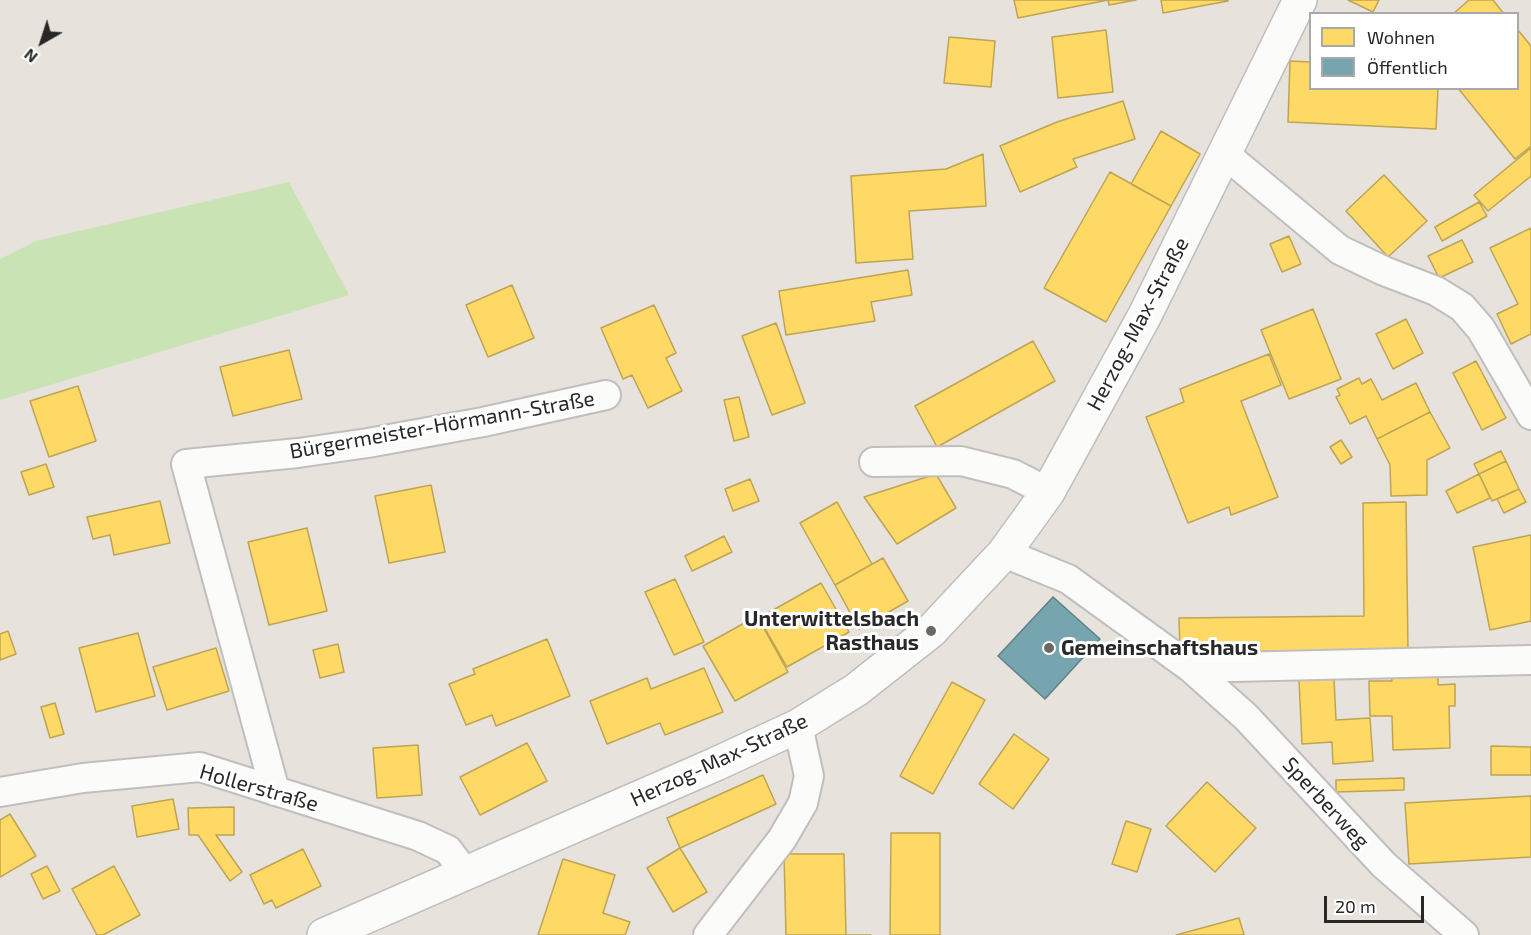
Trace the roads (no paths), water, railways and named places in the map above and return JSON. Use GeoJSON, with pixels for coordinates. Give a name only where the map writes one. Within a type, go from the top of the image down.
{"type":"FeatureCollection","features":[{"type":"Feature","properties":{"kind":"main road","name":"Herzog-Max-Straße"},"geometry":{"type":"LineString","coordinates":[[324,935],[798,726],[856,690],[931,631],[1004,553],[1048,492],[1145,315],[1300,0]]}},
{"type":"Feature","properties":{"kind":"street"},"geometry":{"type":"LineString","coordinates":[[1226,154],[1340,250],[1384,271],[1436,291],[1462,307],[1481,329],[1531,415]]}},
{"type":"Feature","properties":{"kind":"street","name":"Bürgermeister-Hörmann-Straße"},"geometry":{"type":"LineString","coordinates":[[275,790],[186,464],[298,453],[368,443],[483,422],[606,395]]}},
{"type":"Feature","properties":{"kind":"street"},"geometry":{"type":"LineString","coordinates":[[874,462],[961,461],[1014,474],[1048,492]]}},
{"type":"Feature","properties":{"kind":"street","name":"Sperberweg"},"geometry":{"type":"LineString","coordinates":[[1004,553],[1068,579],[1191,668],[1246,717],[1384,865],[1464,935]]}},
{"type":"Feature","properties":{"kind":"street"},"geometry":{"type":"LineString","coordinates":[[1191,668],[1531,660]]}},
{"type":"Feature","properties":{"kind":"street"},"geometry":{"type":"LineString","coordinates":[[708,935],[782,838],[803,804],[809,776],[798,726]]}},
{"type":"Feature","properties":{"kind":"street","name":"Hollerstraße"},"geometry":{"type":"LineString","coordinates":[[0,792],[83,778],[200,767],[418,836],[448,850],[465,873]]}},
{"type":"Feature","properties":{"kind":"place","name":"Unterwittelsbach Rasthaus"},"geometry":{"type":"Point","coordinates":[931,631]}},
{"type":"Feature","properties":{"kind":"place","name":"Gemeinschaftshaus"},"geometry":{"type":"Point","coordinates":[1049,648]}}]}
